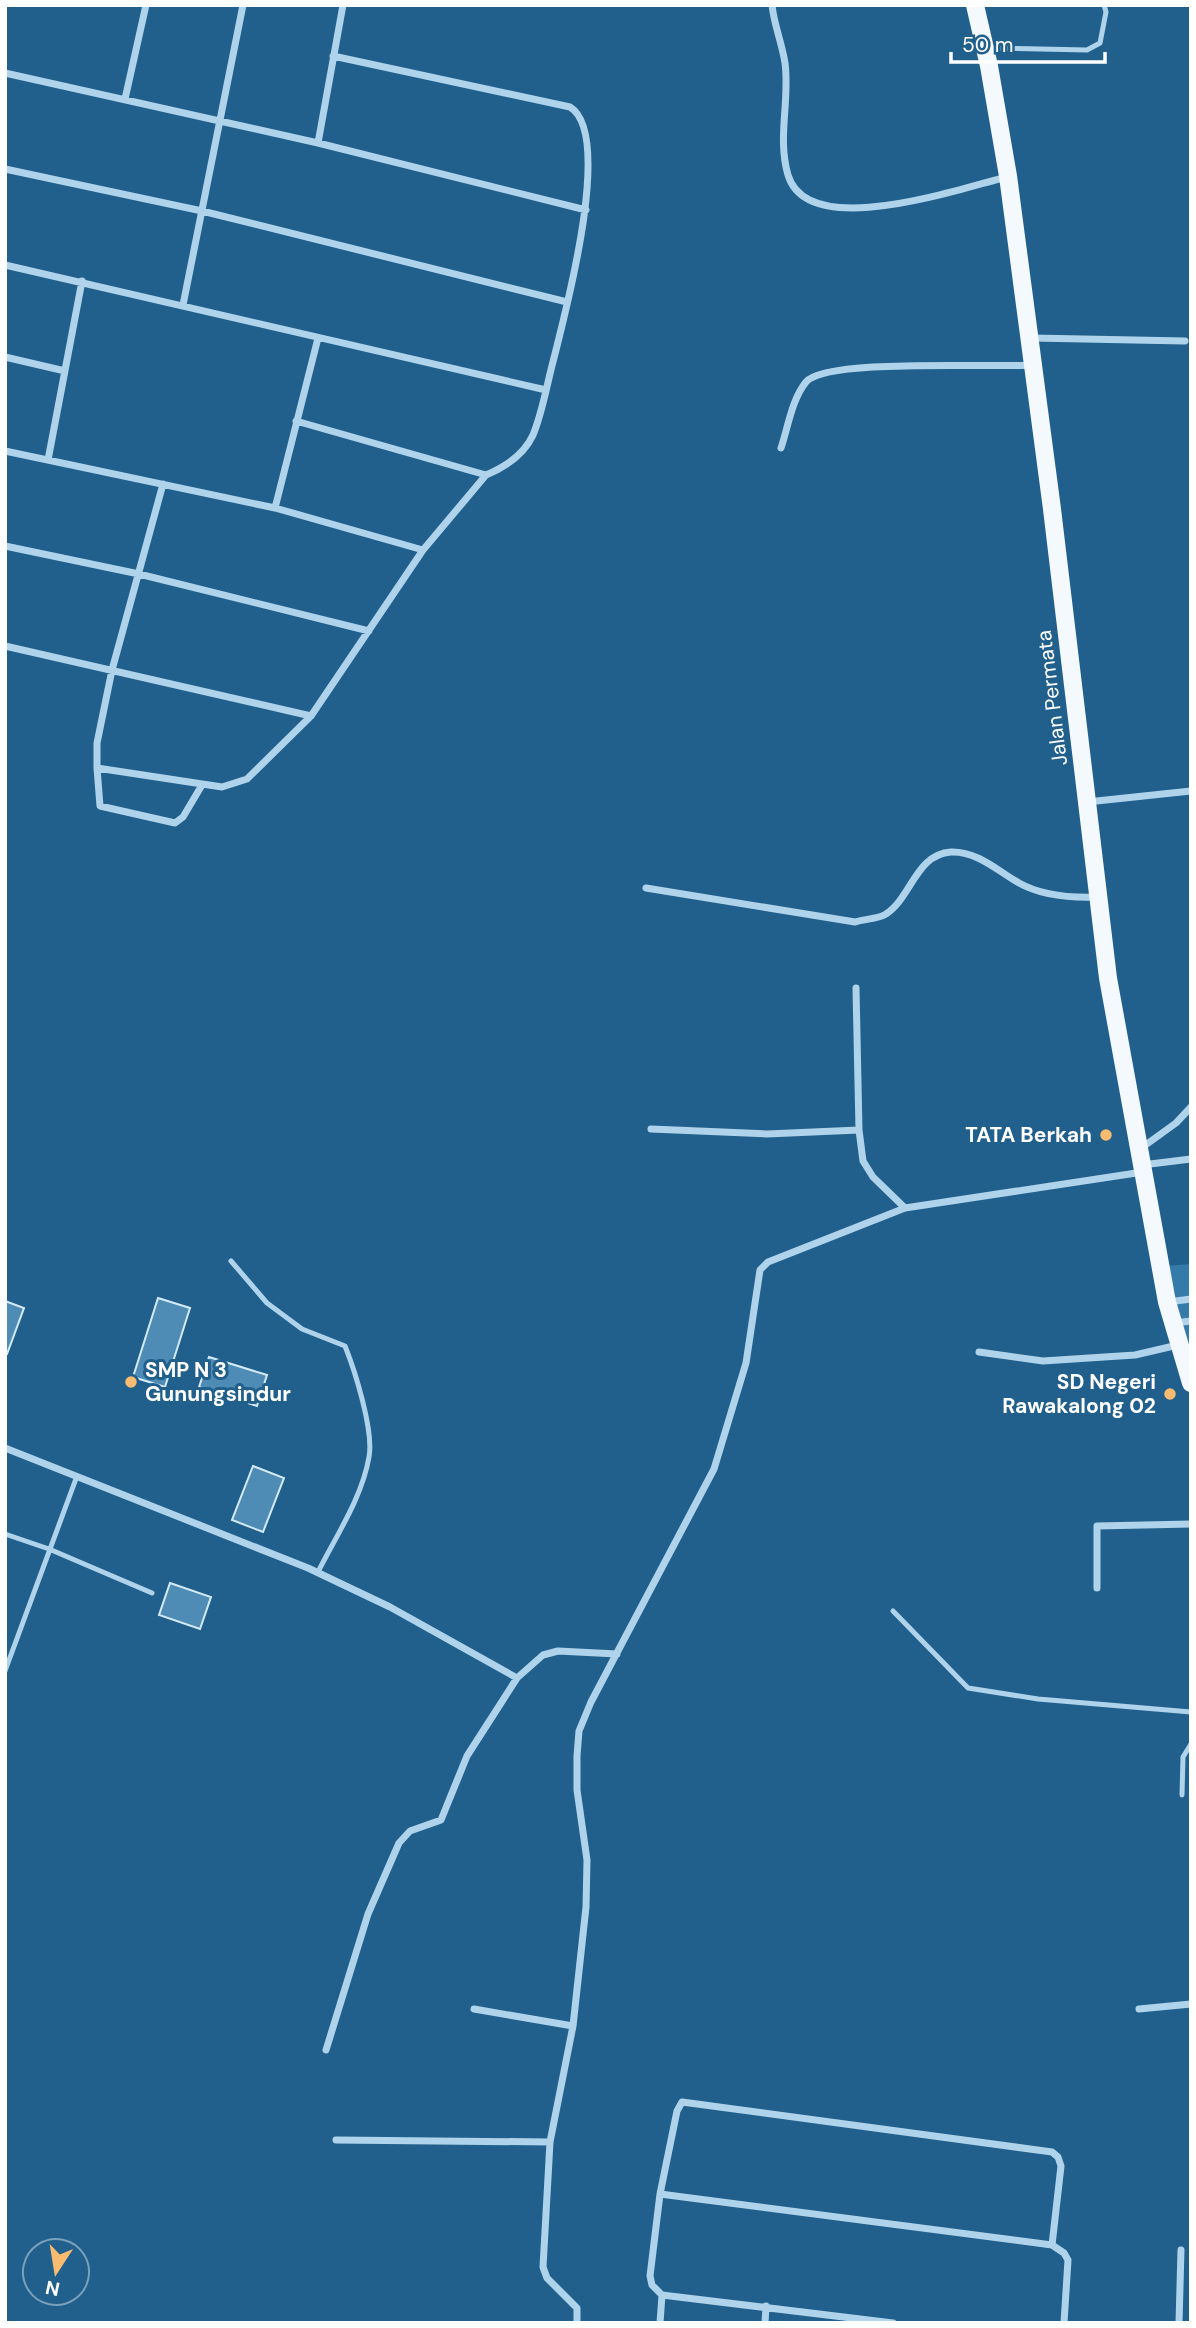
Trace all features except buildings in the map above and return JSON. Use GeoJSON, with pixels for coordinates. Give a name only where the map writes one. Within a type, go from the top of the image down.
{"type":"FeatureCollection","features":[{"type":"Feature","properties":{"kind":"main road","name":"Jalan Permata"},"geometry":{"type":"LineString","coordinates":[[975,5],[1008,176],[1052,509],[1108,978],[1167,1302],[1191,1382]]}},
{"type":"Feature","properties":{"kind":"street"},"geometry":{"type":"LineString","coordinates":[[125,99],[146,5]]}},
{"type":"Feature","properties":{"kind":"street"},"geometry":{"type":"LineString","coordinates":[[183,305],[243,5]]}},
{"type":"Feature","properties":{"kind":"street"},"geometry":{"type":"LineString","coordinates":[[318,143],[344,5]]}},
{"type":"Feature","properties":{"kind":"street"},"geometry":{"type":"LineString","coordinates":[[772,5],[785,64],[783,148],[788,178],[803,196],[819,206],[839,210],[855,209],[919,198],[1008,176]]}},
{"type":"Feature","properties":{"kind":"street"},"geometry":{"type":"LineString","coordinates":[[97,768],[222,787],[247,779],[310,716],[423,550],[486,475],[519,455],[533,436],[568,302],[586,210],[588,169],[583,119],[570,107],[333,56]]}},
{"type":"Feature","properties":{"kind":"street"},"geometry":{"type":"LineString","coordinates":[[5,73],[318,143],[586,210]]}},
{"type":"Feature","properties":{"kind":"street"},"geometry":{"type":"LineString","coordinates":[[5,169],[202,211],[568,302]]}},
{"type":"Feature","properties":{"kind":"street"},"geometry":{"type":"LineString","coordinates":[[5,265],[545,390]]}},
{"type":"Feature","properties":{"kind":"street"},"geometry":{"type":"LineString","coordinates":[[48,460],[82,282]]}},
{"type":"Feature","properties":{"kind":"street"},"geometry":{"type":"LineString","coordinates":[[275,508],[318,338]]}},
{"type":"Feature","properties":{"kind":"street"},"geometry":{"type":"LineString","coordinates":[[1028,338],[1185,341]]}},
{"type":"Feature","properties":{"kind":"street"},"geometry":{"type":"LineString","coordinates":[[5,357],[65,371]]}},
{"type":"Feature","properties":{"kind":"street"},"geometry":{"type":"LineString","coordinates":[[781,448],[794,407],[806,383],[816,374],[850,367],[1031,365]]}},
{"type":"Feature","properties":{"kind":"street"},"geometry":{"type":"LineString","coordinates":[[296,421],[486,475]]}},
{"type":"Feature","properties":{"kind":"street"},"geometry":{"type":"LineString","coordinates":[[5,451],[275,508],[423,550]]}},
{"type":"Feature","properties":{"kind":"street"},"geometry":{"type":"LineString","coordinates":[[163,484],[112,670],[97,743],[100,806],[170,824],[183,817],[202,785]]}},
{"type":"Feature","properties":{"kind":"street"},"geometry":{"type":"LineString","coordinates":[[5,546],[139,574],[369,631]]}},
{"type":"Feature","properties":{"kind":"street"},"geometry":{"type":"LineString","coordinates":[[5,646],[310,716]]}},
{"type":"Feature","properties":{"kind":"street"},"geometry":{"type":"LineString","coordinates":[[1087,802],[1191,791]]}},
{"type":"Feature","properties":{"kind":"street"},"geometry":{"type":"LineString","coordinates":[[646,888],[855,922],[886,914],[923,865],[949,852],[970,855],[1021,884],[1046,892],[1073,898],[1099,897]]}},
{"type":"Feature","properties":{"kind":"street"},"geometry":{"type":"LineString","coordinates":[[856,988],[859,1130],[863,1161],[873,1177],[905,1208]]}},
{"type":"Feature","properties":{"kind":"street"},"geometry":{"type":"LineString","coordinates":[[1141,1162],[1191,1107]]}},
{"type":"Feature","properties":{"kind":"street"},"geometry":{"type":"LineString","coordinates":[[651,1129],[767,1134],[859,1130]]}},
{"type":"Feature","properties":{"kind":"street"},"geometry":{"type":"LineString","coordinates":[[577,2323],[577,2308],[547,2278],[543,2267],[550,2142],[573,2026],[587,1881],[577,1790],[579,1731],[714,1469],[746,1363],[760,1270],[768,1262],[905,1208],[1141,1162],[1191,1159]]}},
{"type":"Feature","properties":{"kind":"street"},"geometry":{"type":"LineString","coordinates":[[1167,1302],[1191,1299]]}},
{"type":"Feature","properties":{"kind":"street"},"geometry":{"type":"LineString","coordinates":[[1172,1323],[1191,1321]]}},
{"type":"Feature","properties":{"kind":"street"},"geometry":{"type":"LineString","coordinates":[[979,1352],[1043,1361],[1135,1355],[1178,1345]]}},
{"type":"Feature","properties":{"kind":"street"},"geometry":{"type":"LineString","coordinates":[[5,1448],[318,1573],[390,1607],[517,1678]]}},
{"type":"Feature","properties":{"kind":"street"},"geometry":{"type":"LineString","coordinates":[[1097,1588],[1097,1526],[1191,1524]]}},
{"type":"Feature","properties":{"kind":"street"},"geometry":{"type":"LineString","coordinates":[[326,2050],[368,1914],[398,1843],[410,1831],[441,1820],[467,1756],[517,1678],[543,1655],[558,1651],[617,1654]]}},
{"type":"Feature","properties":{"kind":"street"},"geometry":{"type":"LineString","coordinates":[[1139,2009],[1191,2004]]}},
{"type":"Feature","properties":{"kind":"street"},"geometry":{"type":"LineString","coordinates":[[474,2009],[573,2026]]}},
{"type":"Feature","properties":{"kind":"street"},"geometry":{"type":"LineString","coordinates":[[893,2323],[662,2295],[652,2286],[650,2276],[660,2194],[677,2111],[682,2102],[1039,2148],[1052,2152],[1058,2157],[1060,2166],[1052,2245]]}},
{"type":"Feature","properties":{"kind":"street"},"geometry":{"type":"LineString","coordinates":[[336,2140],[550,2142]]}},
{"type":"Feature","properties":{"kind":"street"},"geometry":{"type":"LineString","coordinates":[[660,2194],[1052,2245],[1064,2253],[1068,2260],[1063,2323]]}},
{"type":"Feature","properties":{"kind":"street"},"geometry":{"type":"LineString","coordinates":[[1179,2323],[1181,2250]]}},
{"type":"Feature","properties":{"kind":"street"},"geometry":{"type":"LineString","coordinates":[[660,2323],[662,2295]]}},
{"type":"Feature","properties":{"kind":"street"},"geometry":{"type":"LineString","coordinates":[[765,2323],[766,2306]]}},
{"type":"Feature","properties":{"kind":"lane"},"geometry":{"type":"LineString","coordinates":[[985,48],[1087,51],[1100,43],[1106,12],[1104,5]]}},
{"type":"Feature","properties":{"kind":"lane"},"geometry":{"type":"LineString","coordinates":[[231,1261],[267,1303],[302,1329],[345,1346],[363,1401],[370,1456],[355,1500],[318,1573]]}},
{"type":"Feature","properties":{"kind":"lane"},"geometry":{"type":"LineString","coordinates":[[5,1671],[77,1476]]}},
{"type":"Feature","properties":{"kind":"lane"},"geometry":{"type":"LineString","coordinates":[[5,1534],[50,1549],[152,1593]]}},
{"type":"Feature","properties":{"kind":"lane"},"geometry":{"type":"LineString","coordinates":[[893,1611],[968,1688],[1038,1699],[1191,1712]]}},
{"type":"Feature","properties":{"kind":"lane"},"geometry":{"type":"LineString","coordinates":[[1182,1795],[1183,1757],[1191,1744]]}},
{"type":"Feature","properties":{"kind":"shaded area"},"geometry":{"type":"Polygon","coordinates":[[[1191,1264],[1191,1366],[1166,1266],[1191,1264]]]}},
{"type":"Feature","properties":{"kind":"place","name":"TATA Berkah"},"geometry":{"type":"Point","coordinates":[1106,1135]}},
{"type":"Feature","properties":{"kind":"place","name":"SMP N 3 Gunungsindur"},"geometry":{"type":"Point","coordinates":[131,1382]}},
{"type":"Feature","properties":{"kind":"place","name":"SD Negeri Rawakalong 02"},"geometry":{"type":"Point","coordinates":[1170,1394]}}]}
